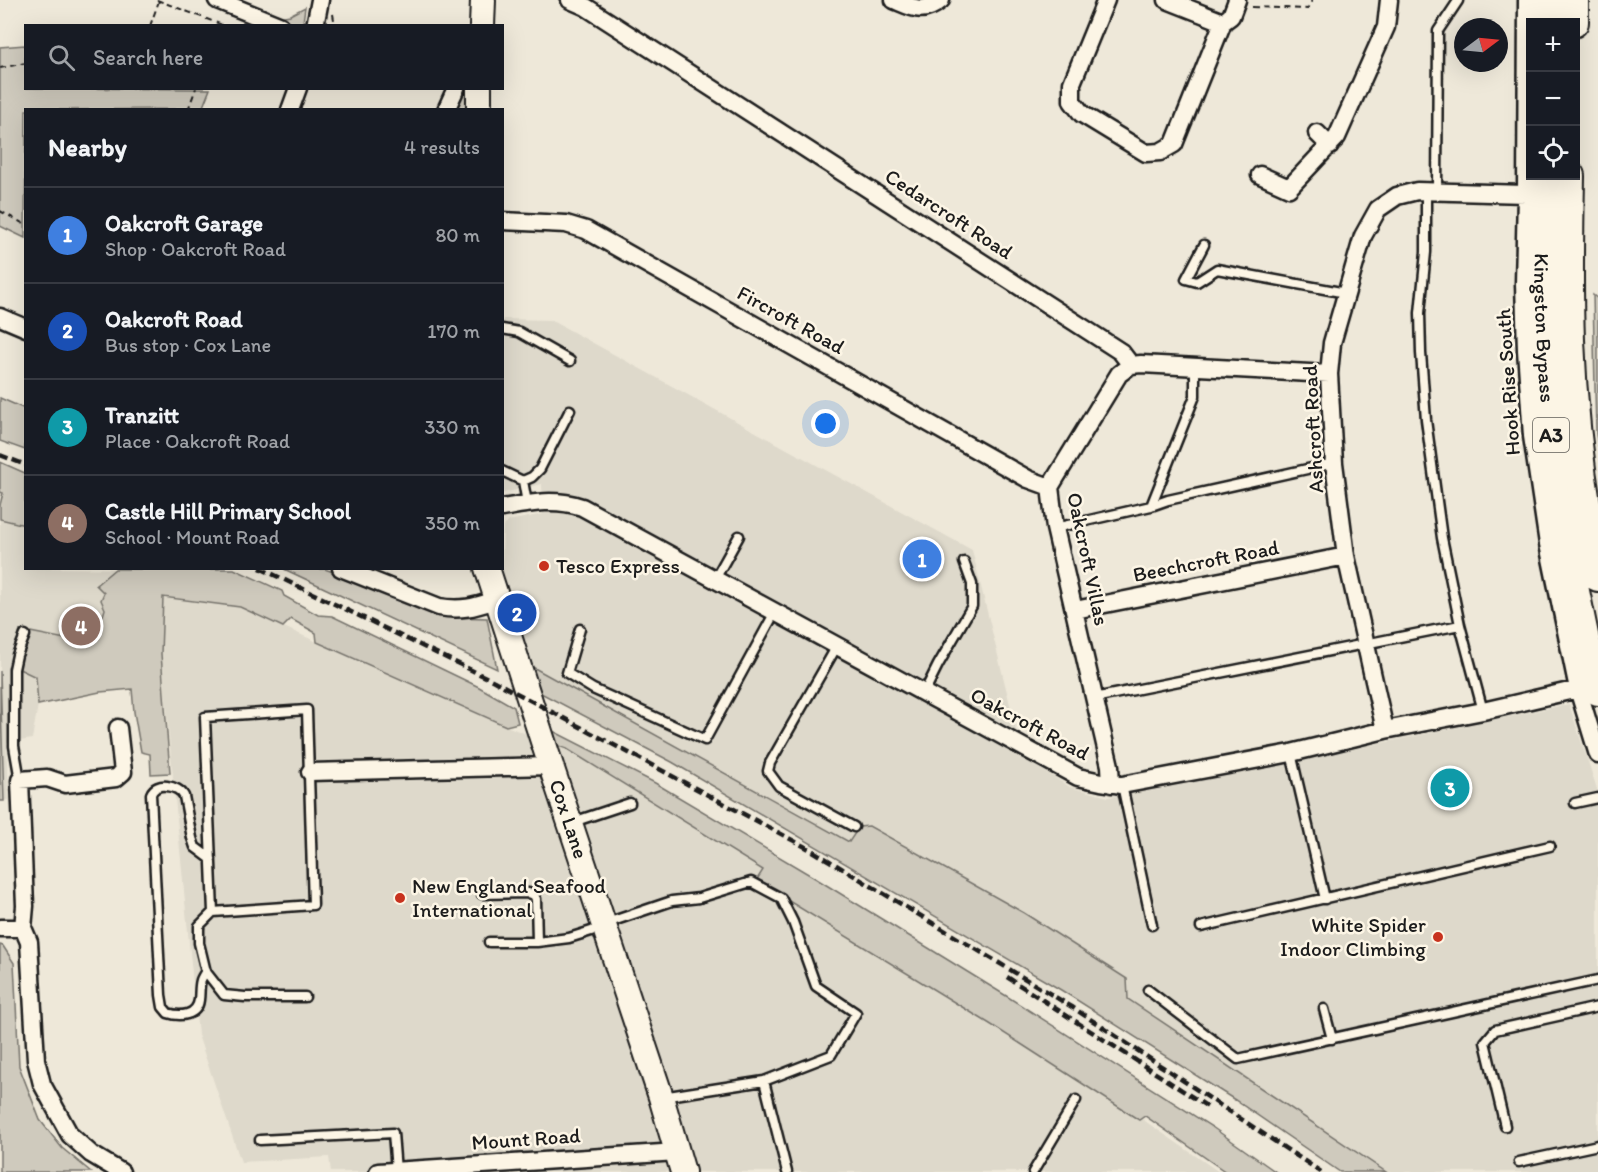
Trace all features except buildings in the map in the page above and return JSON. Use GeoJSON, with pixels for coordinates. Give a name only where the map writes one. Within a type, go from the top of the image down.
{"type":"FeatureCollection","features":[{"type":"Feature","properties":{"kind":"highway"},"geometry":{"type":"LineString","coordinates":[[1546,0],[1546,18]]}},
{"type":"Feature","properties":{"kind":"highway"},"geometry":{"type":"LineString","coordinates":[[1572,18],[1573,0]]}},
{"type":"Feature","properties":{"kind":"highway","name":"Kingston Bypass"},"geometry":{"type":"LineString","coordinates":[[1569,180],[1569,340],[1583,493],[1598,576]]}},
{"type":"Feature","properties":{"kind":"highway","name":"Kingston Bypass"},"geometry":{"type":"LineString","coordinates":[[1534,185],[1553,460],[1563,538],[1584,640],[1588,690]]}},
{"type":"Feature","properties":{"kind":"street"},"geometry":{"type":"LineString","coordinates":[[217,0],[276,24]]}},
{"type":"Feature","properties":{"kind":"street"},"geometry":{"type":"LineString","coordinates":[[315,24],[320,0]]}},
{"type":"Feature","properties":{"kind":"street"},"geometry":{"type":"LineString","coordinates":[[482,24],[483,0]]}},
{"type":"Feature","properties":{"kind":"street","name":"Cedarcroft Road"},"geometry":{"type":"LineString","coordinates":[[570,0],[596,13],[1121,352],[1131,365]]}},
{"type":"Feature","properties":{"kind":"street"},"geometry":{"type":"LineString","coordinates":[[894,0],[916,9],[932,8],[941,0]]}},
{"type":"Feature","properties":{"kind":"street"},"geometry":{"type":"LineString","coordinates":[[1106,0],[1072,83],[1072,101],[1082,114],[1146,153],[1160,152],[1174,144],[1223,22],[1231,16],[1236,3]]}},
{"type":"Feature","properties":{"kind":"street"},"geometry":{"type":"LineString","coordinates":[[1167,0],[1223,22]]}},
{"type":"Feature","properties":{"kind":"street"},"geometry":{"type":"LineString","coordinates":[[1260,175],[1289,188],[1337,137],[1386,27],[1389,0]]}},
{"type":"Feature","properties":{"kind":"street"},"geometry":{"type":"LineString","coordinates":[[1527,0],[1534,185]]}},
{"type":"Feature","properties":{"kind":"street"},"geometry":{"type":"LineString","coordinates":[[291,108],[297,90]]}},
{"type":"Feature","properties":{"kind":"street"},"geometry":{"type":"LineString","coordinates":[[447,108],[455,90]]}},
{"type":"Feature","properties":{"kind":"street"},"geometry":{"type":"LineString","coordinates":[[478,108],[479,90]]}},
{"type":"Feature","properties":{"kind":"street"},"geometry":{"type":"LineString","coordinates":[[1317,133],[1330,146]]}},
{"type":"Feature","properties":{"kind":"street","name":"Ashcroft Road"},"geometry":{"type":"LineString","coordinates":[[1385,730],[1346,556],[1334,463],[1329,374],[1332,343],[1363,236],[1378,209],[1397,196],[1417,192],[1534,185]]}},
{"type":"Feature","properties":{"kind":"street","name":"Fircroft Road"},"geometry":{"type":"LineString","coordinates":[[504,221],[566,224],[586,230],[1028,479],[1050,488]]}},
{"type":"Feature","properties":{"kind":"street"},"geometry":{"type":"LineString","coordinates":[[0,316],[24,327]]}},
{"type":"Feature","properties":{"kind":"street"},"geometry":{"type":"LineString","coordinates":[[1131,365],[1329,374]]}},
{"type":"Feature","properties":{"kind":"street","name":"Oakcroft Villas"},"geometry":{"type":"LineString","coordinates":[[1116,784],[1055,528],[1050,488],[1119,374],[1131,365]]}},
{"type":"Feature","properties":{"kind":"street","name":"Oakcroft Road"},"geometry":{"type":"LineString","coordinates":[[504,508],[553,501],[568,502],[582,507],[1078,777],[1116,784],[1291,753],[1385,730],[1588,690]]}},
{"type":"Feature","properties":{"kind":"street","name":"Beechcroft Road"},"geometry":{"type":"LineString","coordinates":[[1075,610],[1346,556]]}},
{"type":"Feature","properties":{"kind":"street"},"geometry":{"type":"LineString","coordinates":[[346,570],[439,606],[454,609],[471,608],[496,600]]}},
{"type":"Feature","properties":{"kind":"street","name":"Cox Lane"},"geometry":{"type":"LineString","coordinates":[[488,570],[680,1162]]}},
{"type":"Feature","properties":{"kind":"street"},"geometry":{"type":"LineString","coordinates":[[1588,690],[1598,755]]}},
{"type":"Feature","properties":{"kind":"street"},"geometry":{"type":"LineString","coordinates":[[118,728],[123,772],[116,778],[64,784],[46,778],[20,780],[25,906],[22,928],[29,942],[36,1060],[42,1084],[70,1135],[91,1154],[121,1172]]}},
{"type":"Feature","properties":{"kind":"street"},"geometry":{"type":"LineString","coordinates":[[310,772],[551,766]]}},
{"type":"Feature","properties":{"kind":"street"},"geometry":{"type":"LineString","coordinates":[[0,928],[22,928]]}},
{"type":"Feature","properties":{"kind":"street","name":"Mount Road"},"geometry":{"type":"LineString","coordinates":[[378,1172],[680,1162]]}},
{"type":"Feature","properties":{"kind":"lane"},"geometry":{"type":"LineString","coordinates":[[1458,1],[1438,31],[1432,192],[1420,313],[1426,420],[1442,538],[1460,625],[1483,711]]}},
{"type":"Feature","properties":{"kind":"lane"},"geometry":{"type":"LineString","coordinates":[[1204,245],[1186,279],[1197,282],[1218,269],[1346,293]]}},
{"type":"Feature","properties":{"kind":"lane"},"geometry":{"type":"LineString","coordinates":[[504,329],[519,332],[570,361]]}},
{"type":"Feature","properties":{"kind":"lane"},"geometry":{"type":"LineString","coordinates":[[1151,506],[1195,396],[1195,367]]}},
{"type":"Feature","properties":{"kind":"lane"},"geometry":{"type":"LineString","coordinates":[[504,472],[523,481],[540,470],[570,410]]}},
{"type":"Feature","properties":{"kind":"lane"},"geometry":{"type":"LineString","coordinates":[[1055,528],[1334,463]]}},
{"type":"Feature","properties":{"kind":"lane"},"geometry":{"type":"LineString","coordinates":[[523,481],[527,503]]}},
{"type":"Feature","properties":{"kind":"lane"},"geometry":{"type":"LineString","coordinates":[[715,579],[739,536]]}},
{"type":"Feature","properties":{"kind":"lane"},"geometry":{"type":"LineString","coordinates":[[924,693],[972,606],[972,584],[964,562]]}},
{"type":"Feature","properties":{"kind":"lane"},"geometry":{"type":"LineString","coordinates":[[580,629],[567,674],[593,689],[705,740],[775,612]]}},
{"type":"Feature","properties":{"kind":"lane"},"geometry":{"type":"LineString","coordinates":[[1094,698],[1460,625]]}},
{"type":"Feature","properties":{"kind":"lane"},"geometry":{"type":"LineString","coordinates":[[20,780],[14,746],[14,669],[25,635]]}},
{"type":"Feature","properties":{"kind":"lane"},"geometry":{"type":"LineString","coordinates":[[837,646],[770,763],[768,771],[779,786],[854,827]]}},
{"type":"Feature","properties":{"kind":"lane"},"geometry":{"type":"LineString","coordinates":[[213,912],[205,717],[307,710],[314,904],[213,912],[199,926],[199,943],[206,972],[224,995],[305,997]]}},
{"type":"Feature","properties":{"kind":"lane"},"geometry":{"type":"LineString","coordinates":[[1291,753],[1324,899]]}},
{"type":"Feature","properties":{"kind":"lane"},"geometry":{"type":"LineString","coordinates":[[1116,784],[1152,925]]}},
{"type":"Feature","properties":{"kind":"lane"},"geometry":{"type":"LineString","coordinates":[[206,972],[201,981],[197,1007],[182,1016],[168,1013],[163,1007],[160,977],[151,794],[153,789],[164,786],[182,792],[195,847],[211,859]]}},
{"type":"Feature","properties":{"kind":"lane"},"geometry":{"type":"LineString","coordinates":[[1575,803],[1598,798]]}},
{"type":"Feature","properties":{"kind":"lane"},"geometry":{"type":"LineString","coordinates":[[570,823],[630,803]]}},
{"type":"Feature","properties":{"kind":"lane"},"geometry":{"type":"LineString","coordinates":[[1202,927],[1550,846]]}},
{"type":"Feature","properties":{"kind":"lane"},"geometry":{"type":"LineString","coordinates":[[489,942],[537,942],[569,938],[672,901],[699,898],[751,882],[781,898],[793,922],[816,986],[856,1013],[831,1055],[764,1080],[660,1097]]}},
{"type":"Feature","properties":{"kind":"lane"},"geometry":{"type":"LineString","coordinates":[[482,894],[529,893],[534,895],[537,942]]}},
{"type":"Feature","properties":{"kind":"lane"},"geometry":{"type":"LineString","coordinates":[[1148,990],[1238,1059],[1598,980]]}},
{"type":"Feature","properties":{"kind":"lane"},"geometry":{"type":"LineString","coordinates":[[1505,1126],[1485,1042],[1495,1030],[1598,1006]]}},
{"type":"Feature","properties":{"kind":"lane"},"geometry":{"type":"LineString","coordinates":[[1324,1009],[1332,1039]]}},
{"type":"Feature","properties":{"kind":"lane"},"geometry":{"type":"LineString","coordinates":[[764,1080],[787,1172]]}},
{"type":"Feature","properties":{"kind":"lane"},"geometry":{"type":"LineString","coordinates":[[1033,1172],[1076,1100]]}},
{"type":"Feature","properties":{"kind":"lane"},"geometry":{"type":"LineString","coordinates":[[260,1140],[393,1134],[396,1171]]}},
{"type":"Feature","properties":{"kind":"lane"},"geometry":{"type":"LineString","coordinates":[[1519,1162],[1598,1145]]}},
{"type":"Feature","properties":{"kind":"path"},"geometry":{"type":"LineString","coordinates":[[151,24],[158,0],[220,24]]}},
{"type":"Feature","properties":{"kind":"path"},"geometry":{"type":"LineString","coordinates":[[1236,3],[1308,9],[1312,0]]}},
{"type":"Feature","properties":{"kind":"path"},"geometry":{"type":"LineString","coordinates":[[0,68],[24,63]]}},
{"type":"Feature","properties":{"kind":"path"},"geometry":{"type":"LineString","coordinates":[[189,108],[195,90]]}},
{"type":"Feature","properties":{"kind":"path"},"geometry":{"type":"LineString","coordinates":[[0,211],[24,224]]}},
{"type":"Feature","properties":{"kind":"shaded area"},"geometry":{"type":"Polygon","coordinates":[[[305,7],[302,24],[292,24],[273,18],[290,15],[305,7]]]}},
{"type":"Feature","properties":{"kind":"shaded area"},"geometry":{"type":"Polygon","coordinates":[[[24,45],[24,90],[210,90],[202,108],[24,108],[24,238],[0,226],[0,47],[24,45]]]}},
{"type":"Feature","properties":{"kind":"shaded area"},"geometry":{"type":"Polygon","coordinates":[[[465,90],[468,90],[468,108],[456,108],[465,90]]]}},
{"type":"Feature","properties":{"kind":"shaded area"},"geometry":{"type":"Polygon","coordinates":[[[1593,295],[1598,299],[1598,446],[1596,434],[1593,295]]]}},
{"type":"Feature","properties":{"kind":"shaded area"},"geometry":{"type":"Polygon","coordinates":[[[504,319],[551,320],[972,550],[1021,757],[1070,787],[1108,797],[1155,790],[1569,704],[1598,792],[1598,1172],[1386,1172],[1107,985],[529,665],[502,570],[504,526],[509,521],[543,514],[542,484],[504,493],[504,319]]]}},
{"type":"Feature","properties":{"kind":"shaded area"},"geometry":{"type":"Polygon","coordinates":[[[0,398],[24,409],[24,450],[0,441],[0,398]]]}},
{"type":"Feature","properties":{"kind":"shaded area"},"geometry":{"type":"Polygon","coordinates":[[[0,462],[24,473],[24,525],[0,519],[3,493],[0,492],[0,462]]]}},
{"type":"Feature","properties":{"kind":"shaded area"},"geometry":{"type":"Polygon","coordinates":[[[0,469],[24,479],[24,570],[153,570],[163,597],[240,607],[423,690],[567,749],[763,870],[756,881],[990,1024],[1139,1120],[1142,1119],[1219,1172],[331,1172],[329,1157],[241,1162],[198,1035],[161,654],[34,659],[38,705],[32,739],[7,743],[9,800],[0,801],[0,469]]]}},
{"type":"Feature","properties":{"kind":"shaded area"},"geometry":{"type":"Polygon","coordinates":[[[114,570],[236,570],[282,591],[284,596],[318,615],[332,616],[479,687],[514,707],[518,723],[506,726],[317,642],[316,633],[291,619],[283,627],[240,607],[163,597],[161,654],[170,773],[151,774],[150,754],[141,752],[132,689],[100,692],[38,705],[36,677],[13,666],[20,630],[70,640],[77,625],[88,626],[99,622],[105,609],[101,600],[104,593],[96,585],[114,570]]]}},
{"type":"Feature","properties":{"kind":"shaded area"},"geometry":{"type":"Polygon","coordinates":[[[286,570],[328,570],[451,617],[487,618],[497,669],[286,570]]]}},
{"type":"Feature","properties":{"kind":"shaded area"},"geometry":{"type":"Polygon","coordinates":[[[529,665],[849,842],[859,827],[869,826],[1024,913],[1127,979],[1128,999],[1386,1172],[1340,1172],[1235,1100],[1061,990],[672,762],[537,691],[529,665]]]}},
{"type":"Feature","properties":{"kind":"shaded area"},"geometry":{"type":"Polygon","coordinates":[[[0,671],[4,801],[0,801],[0,671]]]}},
{"type":"Feature","properties":{"kind":"shaded area"},"geometry":{"type":"Polygon","coordinates":[[[547,728],[655,783],[815,878],[1212,1127],[1276,1172],[1226,1172],[1145,1116],[1139,1120],[990,1024],[756,881],[763,870],[567,749],[553,744],[547,728]]]}},
{"type":"Feature","properties":{"kind":"shaded area"},"geometry":{"type":"Polygon","coordinates":[[[0,945],[14,963],[19,1066],[40,1120],[62,1148],[91,1172],[0,1172],[0,945]]]}},
{"type":"Feature","properties":{"kind":"railway"},"geometry":{"type":"LineString","coordinates":[[0,455],[24,464]]}},
{"type":"Feature","properties":{"kind":"railway"},"geometry":{"type":"LineString","coordinates":[[264,570],[494,681],[813,851],[1072,1007],[1321,1172]]}},
{"type":"Feature","properties":{"kind":"railway"},"geometry":{"type":"LineString","coordinates":[[1007,977],[1211,1109]]}},
{"type":"Feature","properties":{"kind":"place","name":"Oakcroft Garage"},"geometry":{"type":"Point","coordinates":[922,559]}},
{"type":"Feature","properties":{"kind":"place","name":"Tesco Express"},"geometry":{"type":"Point","coordinates":[544,566]}},
{"type":"Feature","properties":{"kind":"place","name":"Oakcroft Road"},"geometry":{"type":"Point","coordinates":[517,613]}},
{"type":"Feature","properties":{"kind":"place","name":"Castle Hill Primary School"},"geometry":{"type":"Point","coordinates":[81,626]}},
{"type":"Feature","properties":{"kind":"place","name":"Tranzitt"},"geometry":{"type":"Point","coordinates":[1450,788]}},
{"type":"Feature","properties":{"kind":"place","name":"New England Seafood International"},"geometry":{"type":"Point","coordinates":[400,898]}},
{"type":"Feature","properties":{"kind":"place","name":"White Spider Indoor Climbing"},"geometry":{"type":"Point","coordinates":[1438,937]}}]}
